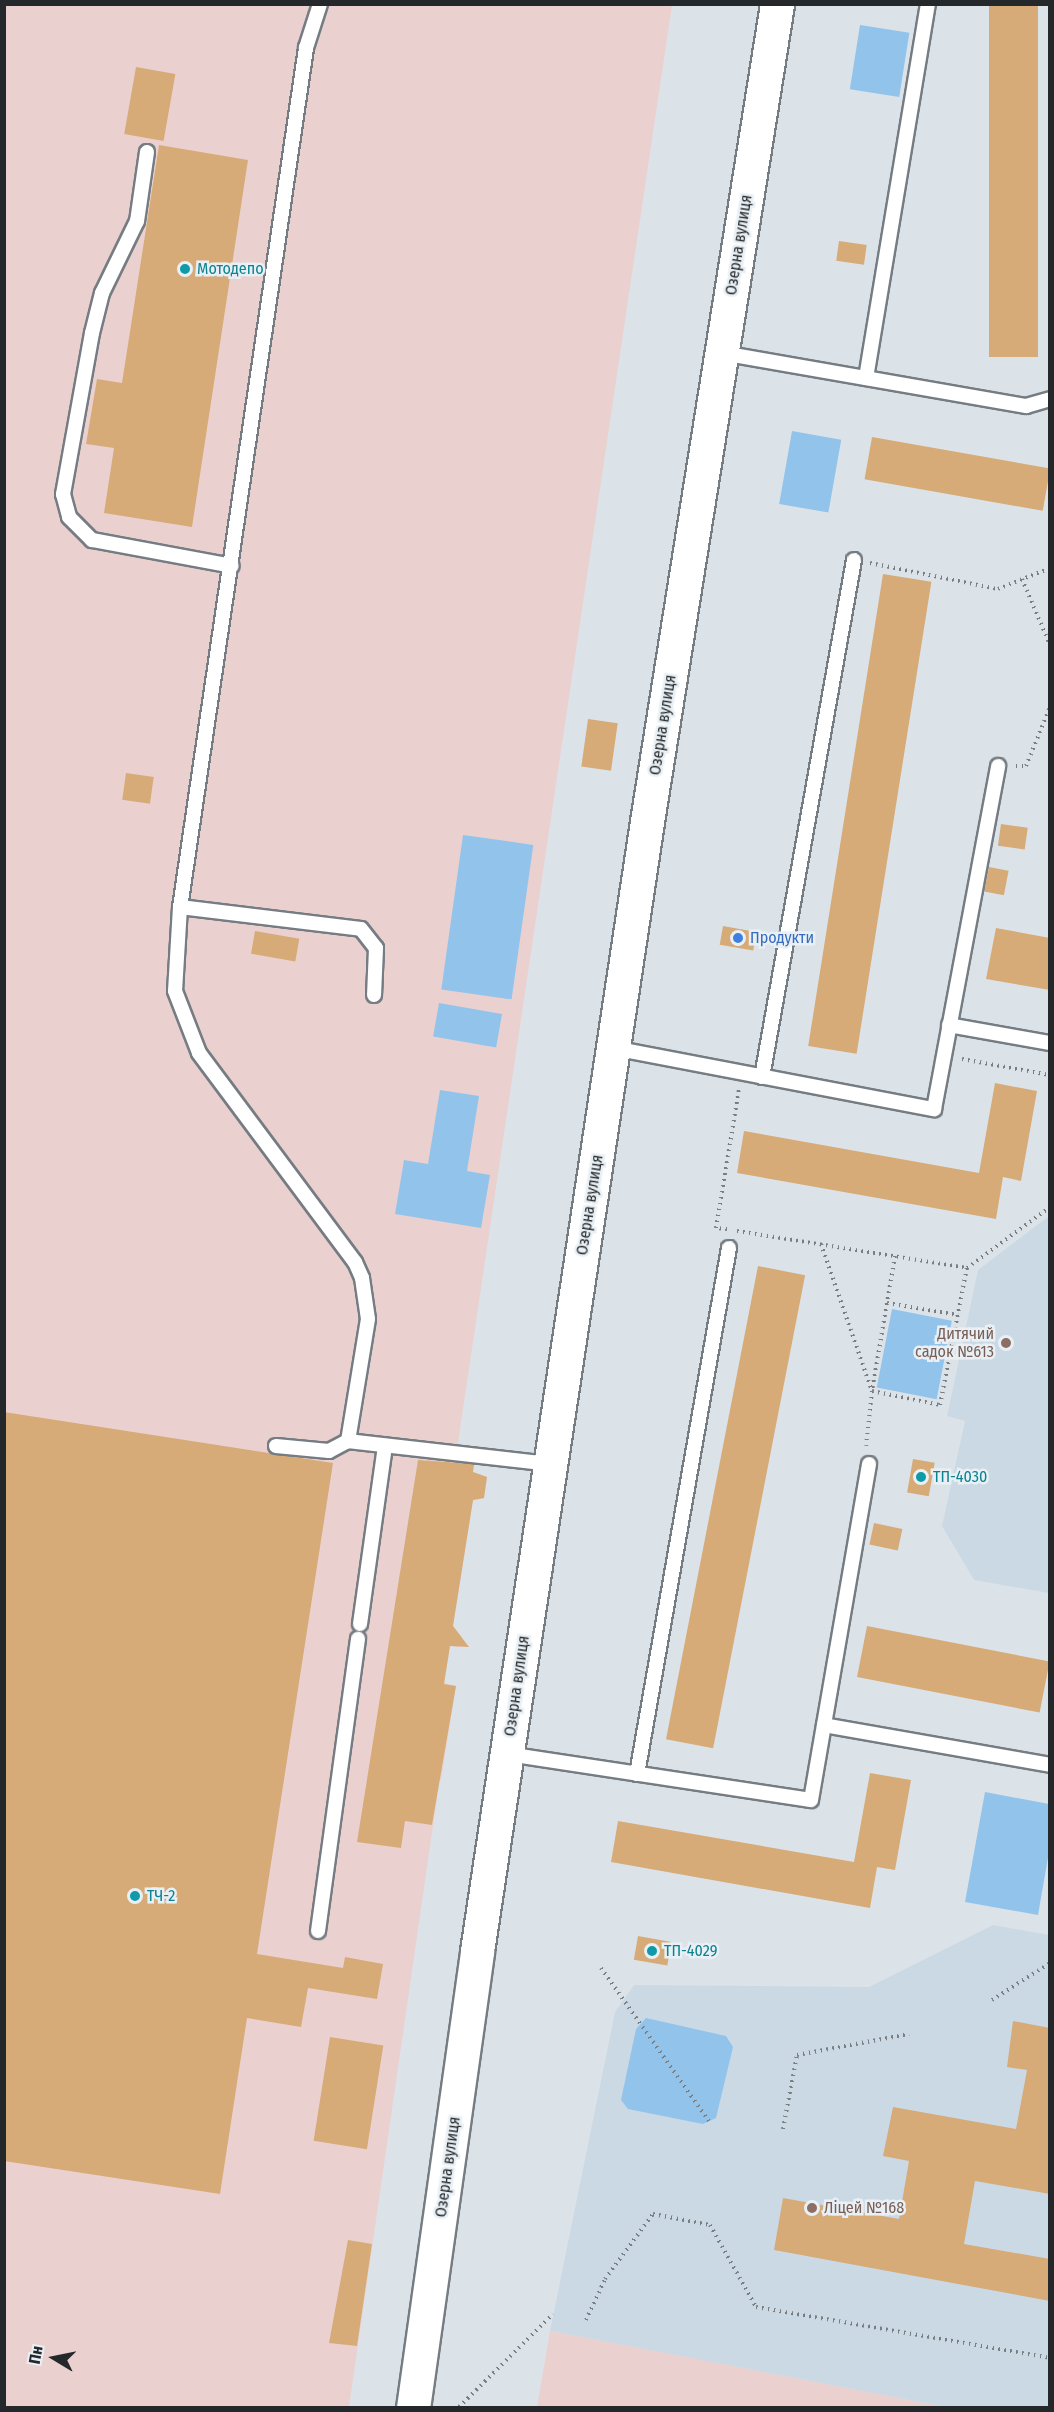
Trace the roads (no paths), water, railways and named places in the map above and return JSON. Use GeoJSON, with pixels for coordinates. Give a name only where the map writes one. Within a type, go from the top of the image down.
{"type":"FeatureCollection","features":[{"type":"Feature","properties":{"kind":"street","name":"Озерна вулиця"},"geometry":{"type":"LineString","coordinates":[[413,2408],[550,1464],[777,4]]}},
{"type":"Feature","properties":{"kind":"lane"},"geometry":{"type":"LineString","coordinates":[[320,4],[306,48],[232,566],[180,906],[175,991],[199,1053],[355,1262],[362,1278],[368,1319],[348,1441]]}},
{"type":"Feature","properties":{"kind":"lane"},"geometry":{"type":"LineString","coordinates":[[866,378],[928,4]]}},
{"type":"Feature","properties":{"kind":"lane"},"geometry":{"type":"LineString","coordinates":[[147,152],[137,221],[102,292],[92,333],[63,494],[69,517],[92,540],[232,566]]}},
{"type":"Feature","properties":{"kind":"lane"},"geometry":{"type":"LineString","coordinates":[[722,353],[1026,406],[1050,399]]}},
{"type":"Feature","properties":{"kind":"lane"},"geometry":{"type":"LineString","coordinates":[[762,1077],[854,560]]}},
{"type":"Feature","properties":{"kind":"lane"},"geometry":{"type":"LineString","coordinates":[[613,1048],[934,1109],[998,766]]}},
{"type":"Feature","properties":{"kind":"lane"},"geometry":{"type":"LineString","coordinates":[[180,906],[361,929],[376,948],[374,995]]}},
{"type":"Feature","properties":{"kind":"lane"},"geometry":{"type":"LineString","coordinates":[[950,1025],[1050,1043]]}},
{"type":"Feature","properties":{"kind":"lane"},"geometry":{"type":"LineString","coordinates":[[637,1774],[729,1248]]}},
{"type":"Feature","properties":{"kind":"lane"},"geometry":{"type":"LineString","coordinates":[[276,1446],[329,1451],[348,1441],[550,1464]]}},
{"type":"Feature","properties":{"kind":"lane"},"geometry":{"type":"LineString","coordinates":[[360,1624],[385,1446]]}},
{"type":"Feature","properties":{"kind":"lane"},"geometry":{"type":"LineString","coordinates":[[507,1754],[811,1800],[869,1464]]}},
{"type":"Feature","properties":{"kind":"lane"},"geometry":{"type":"LineString","coordinates":[[318,1931],[358,1640]]}},
{"type":"Feature","properties":{"kind":"lane"},"geometry":{"type":"LineString","coordinates":[[824,1725],[1050,1765]]}},
{"type":"Feature","properties":{"kind":"place","name":"Мотодепо"},"geometry":{"type":"Point","coordinates":[185,269]}},
{"type":"Feature","properties":{"kind":"place","name":"Продукти"},"geometry":{"type":"Point","coordinates":[738,938]}},
{"type":"Feature","properties":{"kind":"place","name":"Дитячий садок №613"},"geometry":{"type":"Point","coordinates":[1006,1343]}},
{"type":"Feature","properties":{"kind":"place","name":"ТП-4030"},"geometry":{"type":"Point","coordinates":[921,1477]}},
{"type":"Feature","properties":{"kind":"place","name":"ТЧ-2"},"geometry":{"type":"Point","coordinates":[135,1896]}},
{"type":"Feature","properties":{"kind":"place","name":"ТП-4029"},"geometry":{"type":"Point","coordinates":[652,1951]}},
{"type":"Feature","properties":{"kind":"place","name":"Ліцей №168"},"geometry":{"type":"Point","coordinates":[812,2208]}}]}
